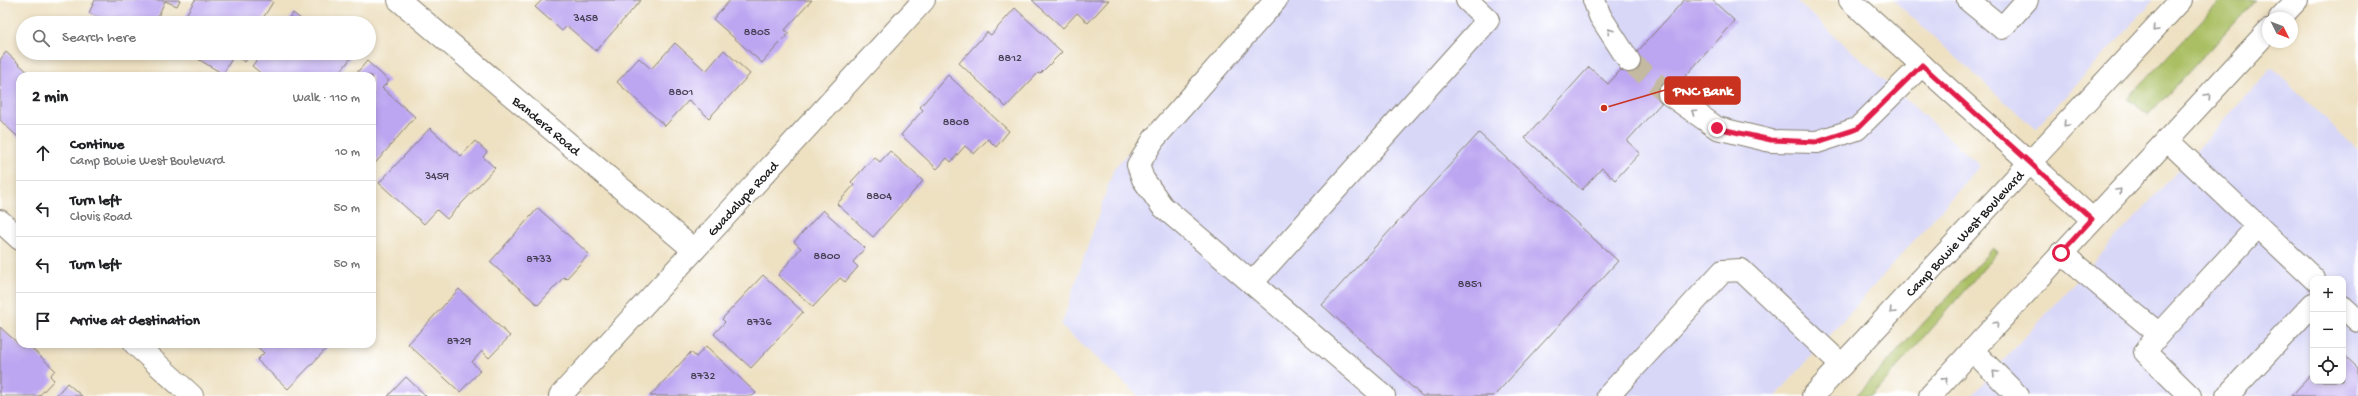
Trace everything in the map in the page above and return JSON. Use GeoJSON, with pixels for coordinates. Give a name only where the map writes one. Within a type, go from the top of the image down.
{"type":"FeatureCollection","features":[{"type":"Feature","properties":{"kind":"street","name":"Bandera Road"},"geometry":{"type":"LineString","coordinates":[[399,0],[694,250]]}},
{"type":"Feature","properties":{"kind":"street","name":"Guadalupe Road"},"geometry":{"type":"LineString","coordinates":[[560,396],[924,0]]}},
{"type":"Feature","properties":{"kind":"street"},"geometry":{"type":"LineString","coordinates":[[1276,0],[1154,139],[1138,165],[1143,179],[1162,206],[1384,396]]}},
{"type":"Feature","properties":{"kind":"street"},"geometry":{"type":"LineString","coordinates":[[1252,283],[1488,20],[1467,0]]}},
{"type":"Feature","properties":{"kind":"street"},"geometry":{"type":"LineString","coordinates":[[1594,0],[1600,16],[1629,61]]}},
{"type":"Feature","properties":{"kind":"street"},"geometry":{"type":"LineString","coordinates":[[1850,0],[2092,219]]}},
{"type":"Feature","properties":{"kind":"street"},"geometry":{"type":"LineString","coordinates":[[1968,0],[2002,28],[2026,0]]}},
{"type":"Feature","properties":{"kind":"street","name":"Camp Bowie West Boulevard"},"geometry":{"type":"LineString","coordinates":[[1814,396],[2181,0]]}},
{"type":"Feature","properties":{"kind":"street"},"geometry":{"type":"LineString","coordinates":[[2286,12],[2297,0]]}},
{"type":"Feature","properties":{"kind":"street"},"geometry":{"type":"LineString","coordinates":[[1930,396],[2092,219],[2262,37]]}},
{"type":"Feature","properties":{"kind":"street"},"geometry":{"type":"LineString","coordinates":[[1669,94],[1717,128],[1771,140],[1817,142],[1857,129],[1922,65]]}},
{"type":"Feature","properties":{"kind":"street"},"geometry":{"type":"LineString","coordinates":[[2167,140],[2311,276]]}},
{"type":"Feature","properties":{"kind":"street"},"geometry":{"type":"LineString","coordinates":[[0,221],[16,235]]}},
{"type":"Feature","properties":{"kind":"street"},"geometry":{"type":"LineString","coordinates":[[2190,396],[2145,352],[2159,334],[2258,226]]}},
{"type":"Feature","properties":{"kind":"street"},"geometry":{"type":"LineString","coordinates":[[2061,253],[2159,334]]}},
{"type":"Feature","properties":{"kind":"street"},"geometry":{"type":"LineString","coordinates":[[1608,396],[1723,272],[1741,270],[1842,365]]}},
{"type":"Feature","properties":{"kind":"street"},"geometry":{"type":"LineString","coordinates":[[2227,396],[2310,307]]}},
{"type":"Feature","properties":{"kind":"street"},"geometry":{"type":"LineString","coordinates":[[2346,310],[2358,321]]}},
{"type":"Feature","properties":{"kind":"street"},"geometry":{"type":"LineString","coordinates":[[139,348],[192,396]]}},
{"type":"Feature","properties":{"kind":"street"},"geometry":{"type":"LineString","coordinates":[[1972,350],[2018,396]]}},
{"type":"Feature","properties":{"kind":"shaded area"},"geometry":{"type":"Polygon","coordinates":[[[1267,0],[1795,0],[1980,166],[1776,396],[1139,396],[1061,326],[1114,168],[1267,0]]]}},
{"type":"Feature","properties":{"kind":"shaded area"},"geometry":{"type":"Polygon","coordinates":[[[1893,0],[2154,0],[2035,129],[1893,0]]]}},
{"type":"Feature","properties":{"kind":"shaded area"},"geometry":{"type":"Polygon","coordinates":[[[2272,68],[2358,150],[2358,396],[1971,396],[2272,68]]]}},
{"type":"Feature","properties":{"kind":"green space"},"geometry":{"type":"Polygon","coordinates":[[[2221,0],[2255,0],[2149,115],[2127,99],[2221,0]]]}},
{"type":"Feature","properties":{"kind":"green space"},"geometry":{"type":"Polygon","coordinates":[[[1993,248],[1998,252],[1872,396],[1856,396],[1993,248]]]}},
{"type":"Feature","properties":{"kind":"building"},"geometry":{"type":"Polygon","coordinates":[[[95,0],[180,0],[177,6],[165,1],[158,16],[95,16],[89,13],[95,0]]]}},
{"type":"Feature","properties":{"kind":"building"},"geometry":{"type":"Polygon","coordinates":[[[195,0],[270,0],[273,2],[264,16],[185,16],[195,0]]]}},
{"type":"Feature","properties":{"kind":"building"},"geometry":{"type":"Polygon","coordinates":[[[542,0],[641,0],[596,51],[567,26],[562,31],[535,7],[542,0]]]}},
{"type":"Feature","properties":{"kind":"building"},"geometry":{"type":"Polygon","coordinates":[[[730,0],[812,0],[785,30],[789,33],[762,63],[713,19],[730,0]]]}},
{"type":"Feature","properties":{"kind":"building"},"geometry":{"type":"Polygon","coordinates":[[[1032,0],[1109,0],[1088,23],[1077,13],[1063,28],[1032,0]]]}},
{"type":"Feature","properties":{"kind":"building"},"geometry":{"type":"Polygon","coordinates":[[[1684,0],[1712,0],[1735,21],[1627,141],[1640,153],[1615,180],[1602,168],[1582,190],[1525,138],[1589,67],[1608,84],[1684,0]]]}},
{"type":"Feature","properties":{"kind":"building"},"geometry":{"type":"Polygon","coordinates":[[[1015,8],[1062,52],[1040,74],[1038,73],[1006,107],[959,63],[987,32],[991,35],[1015,8]]]}},
{"type":"Feature","properties":{"kind":"building"},"geometry":{"type":"Polygon","coordinates":[[[675,43],[706,71],[724,50],[750,74],[709,118],[689,100],[665,126],[617,82],[639,58],[651,69],[675,43]]]}},
{"type":"Feature","properties":{"kind":"building"},"geometry":{"type":"Polygon","coordinates":[[[6,52],[28,72],[16,72],[16,135],[0,120],[0,60],[6,52]]]}},
{"type":"Feature","properties":{"kind":"building"},"geometry":{"type":"Polygon","coordinates":[[[200,60],[231,60],[224,72],[220,72],[200,60]]]}},
{"type":"Feature","properties":{"kind":"building"},"geometry":{"type":"Polygon","coordinates":[[[257,60],[349,60],[340,72],[259,72],[252,66],[257,60]]]}},
{"type":"Feature","properties":{"kind":"building"},"geometry":{"type":"Polygon","coordinates":[[[367,61],[389,81],[382,88],[415,117],[376,162],[376,72],[357,72],[367,61]]]}},
{"type":"Feature","properties":{"kind":"building"},"geometry":{"type":"Polygon","coordinates":[[[948,75],[1009,131],[996,147],[988,139],[974,154],[965,146],[951,162],[947,158],[937,169],[901,135],[923,110],[920,107],[948,75]]]}},
{"type":"Feature","properties":{"kind":"building"},"geometry":{"type":"Polygon","coordinates":[[[430,128],[461,156],[475,141],[487,152],[483,157],[495,168],[447,219],[437,210],[424,224],[379,183],[430,128]]]}},
{"type":"Feature","properties":{"kind":"building"},"geometry":{"type":"Polygon","coordinates":[[[1479,133],[1618,261],[1494,396],[1422,396],[1322,305],[1479,133]]]}},
{"type":"Feature","properties":{"kind":"building"},"geometry":{"type":"Polygon","coordinates":[[[890,151],[923,181],[873,237],[837,204],[854,185],[851,182],[874,157],[880,162],[890,151]]]}},
{"type":"Feature","properties":{"kind":"building"},"geometry":{"type":"Polygon","coordinates":[[[538,208],[589,254],[566,279],[564,277],[538,305],[490,262],[538,208]]]}},
{"type":"Feature","properties":{"kind":"building"},"geometry":{"type":"Polygon","coordinates":[[[823,210],[865,248],[853,262],[858,267],[845,282],[840,278],[813,307],[778,275],[801,248],[794,242],[823,210]]]}},
{"type":"Feature","properties":{"kind":"building"},"geometry":{"type":"Polygon","coordinates":[[[763,275],[803,312],[751,368],[714,334],[725,322],[722,319],[763,275]]]}},
{"type":"Feature","properties":{"kind":"building"},"geometry":{"type":"Polygon","coordinates":[[[459,289],[510,336],[489,358],[482,351],[472,362],[480,371],[460,392],[408,344],[459,289]]]}},
{"type":"Feature","properties":{"kind":"building"},"geometry":{"type":"Polygon","coordinates":[[[0,327],[16,342],[16,348],[31,348],[55,370],[50,376],[54,380],[39,396],[0,396],[0,327]]]}},
{"type":"Feature","properties":{"kind":"building"},"geometry":{"type":"Polygon","coordinates":[[[706,346],[756,393],[753,396],[650,396],[691,352],[696,357],[706,346]]]}},
{"type":"Feature","properties":{"kind":"building"},"geometry":{"type":"Polygon","coordinates":[[[258,348],[327,348],[288,389],[257,360],[264,353],[258,348]]]}},
{"type":"Feature","properties":{"kind":"building"},"geometry":{"type":"Polygon","coordinates":[[[2346,357],[2358,368],[2358,396],[2291,396],[2310,376],[2310,384],[2346,384],[2346,357]]]}},
{"type":"Feature","properties":{"kind":"building"},"geometry":{"type":"Polygon","coordinates":[[[406,377],[426,396],[388,396],[406,377]]]}},
{"type":"Feature","properties":{"kind":"building"},"geometry":{"type":"Polygon","coordinates":[[[67,383],[82,396],[56,396],[67,383]]]}},
{"type":"Feature","properties":{"kind":"tunnel"},"geometry":{"type":"LineString","coordinates":[[1629,61],[1669,94]]}},
{"type":"Feature","properties":{"kind":"place","name":"PNC Bank"},"geometry":{"type":"Point","coordinates":[1604,108]}},
{"type":"Feature","properties":{"kind":"route"},"geometry":{"type":"LineString","coordinates":[[1717,128],[1771,140],[1817,142],[1857,129],[1922,65],[2092,219],[2061,253]]}}]}
